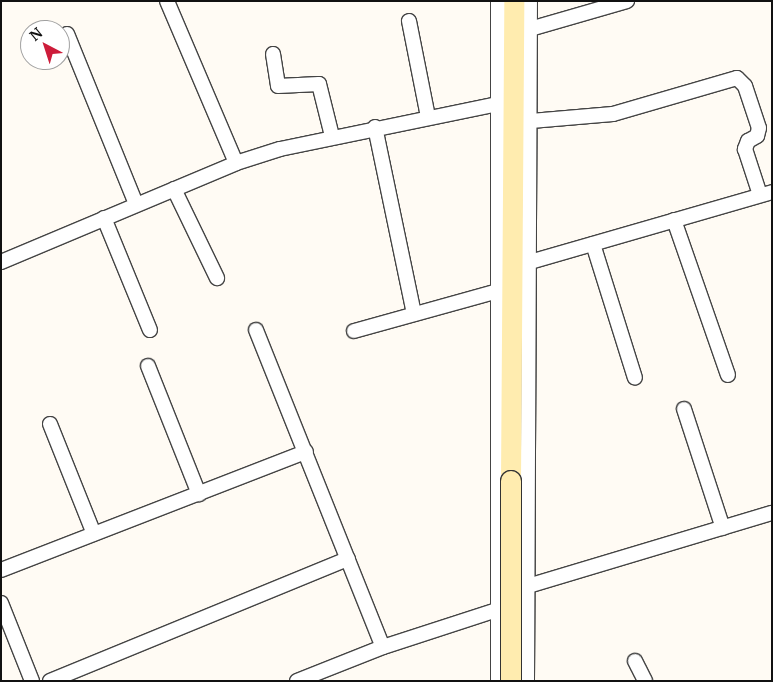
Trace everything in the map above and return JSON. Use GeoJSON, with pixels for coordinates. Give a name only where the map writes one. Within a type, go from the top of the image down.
{"type":"FeatureCollection","features":[{"type":"Feature","properties":{"kind":"main road"},"geometry":{"type":"LineString","coordinates":[[511,681],[514,1]]}},
{"type":"Feature","properties":{"kind":"street"},"geometry":{"type":"LineString","coordinates":[[168,1],[236,163]]}},
{"type":"Feature","properties":{"kind":"street"},"geometry":{"type":"LineString","coordinates":[[498,1],[498,681]]}},
{"type":"Feature","properties":{"kind":"street"},"geometry":{"type":"LineString","coordinates":[[527,681],[531,121],[530,1]]}},
{"type":"Feature","properties":{"kind":"street"},"geometry":{"type":"LineString","coordinates":[[530,30],[627,1]]}},
{"type":"Feature","properties":{"kind":"street"},"geometry":{"type":"LineString","coordinates":[[409,21],[428,117]]}},
{"type":"Feature","properties":{"kind":"street"},"geometry":{"type":"LineString","coordinates":[[70,41],[136,204]]}},
{"type":"Feature","properties":{"kind":"street"},"geometry":{"type":"LineString","coordinates":[[273,54],[278,86],[319,84],[332,136]]}},
{"type":"Feature","properties":{"kind":"street"},"geometry":{"type":"LineString","coordinates":[[530,262],[766,194],[745,149],[748,141],[757,136],[759,128],[745,86],[737,78],[613,114],[531,121]]}},
{"type":"Feature","properties":{"kind":"street"},"geometry":{"type":"LineString","coordinates":[[1,262],[236,163],[332,136],[498,104]]}},
{"type":"Feature","properties":{"kind":"street"},"geometry":{"type":"LineString","coordinates":[[375,127],[414,314]]}},
{"type":"Feature","properties":{"kind":"street"},"geometry":{"type":"LineString","coordinates":[[174,188],[217,278]]}},
{"type":"Feature","properties":{"kind":"street"},"geometry":{"type":"LineString","coordinates":[[104,218],[150,330]]}},
{"type":"Feature","properties":{"kind":"street"},"geometry":{"type":"LineString","coordinates":[[674,220],[728,375]]}},
{"type":"Feature","properties":{"kind":"street"},"geometry":{"type":"LineString","coordinates":[[593,244],[635,378]]}},
{"type":"Feature","properties":{"kind":"street"},"geometry":{"type":"LineString","coordinates":[[354,330],[498,291]]}},
{"type":"Feature","properties":{"kind":"street"},"geometry":{"type":"LineString","coordinates":[[256,330],[383,647]]}},
{"type":"Feature","properties":{"kind":"street"},"geometry":{"type":"LineString","coordinates":[[148,366],[199,494]]}},
{"type":"Feature","properties":{"kind":"street"},"geometry":{"type":"LineString","coordinates":[[684,409],[722,528]]}},
{"type":"Feature","properties":{"kind":"street"},"geometry":{"type":"LineString","coordinates":[[50,424],[94,534]]}},
{"type":"Feature","properties":{"kind":"street"},"geometry":{"type":"LineString","coordinates":[[1,570],[306,452]]}},
{"type":"Feature","properties":{"kind":"street"},"geometry":{"type":"LineString","coordinates":[[498,584],[528,586],[772,512]]}},
{"type":"Feature","properties":{"kind":"street"},"geometry":{"type":"LineString","coordinates":[[50,681],[348,559]]}},
{"type":"Feature","properties":{"kind":"street"},"geometry":{"type":"LineString","coordinates":[[1,603],[32,681]]}},
{"type":"Feature","properties":{"kind":"street"},"geometry":{"type":"LineString","coordinates":[[297,681],[383,647],[497,610]]}},
{"type":"Feature","properties":{"kind":"street"},"geometry":{"type":"LineString","coordinates":[[635,661],[644,681]]}}]}
